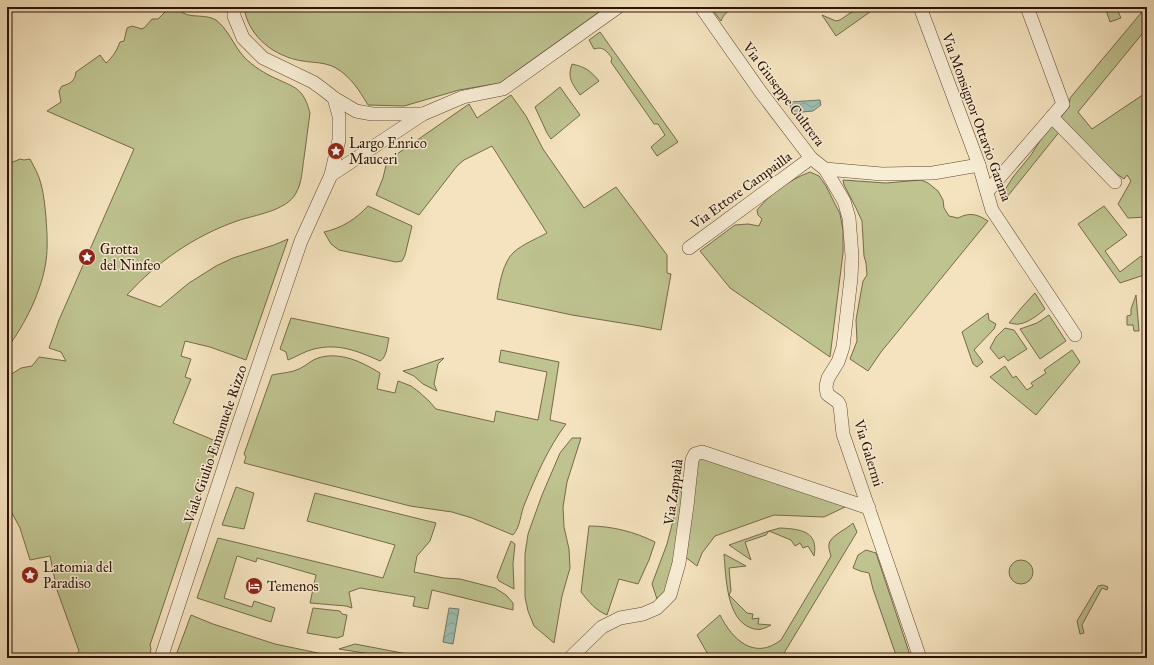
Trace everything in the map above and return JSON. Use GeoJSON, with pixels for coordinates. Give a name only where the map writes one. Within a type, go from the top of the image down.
{"type":"FeatureCollection","features":[{"type":"Feature","properties":{"kind":"street"},"geometry":{"type":"LineString","coordinates":[[234,7],[234,16],[243,38],[263,58],[300,76],[356,111],[372,114],[423,114]]}},
{"type":"Feature","properties":{"kind":"street"},"geometry":{"type":"LineString","coordinates":[[331,175],[423,114],[463,97],[503,89],[618,7]]}},
{"type":"Feature","properties":{"kind":"street","name":"Via Giuseppe Cultrera"},"geometry":{"type":"LineString","coordinates":[[701,7],[760,91],[811,158],[825,169]]}},
{"type":"Feature","properties":{"kind":"street","name":"Via Monsignor Ottavio Garana"},"geometry":{"type":"LineString","coordinates":[[920,7],[979,165],[992,210],[1075,335]]}},
{"type":"Feature","properties":{"kind":"street"},"geometry":{"type":"LineString","coordinates":[[987,192],[1063,104],[1027,7]]}},
{"type":"Feature","properties":{"kind":"street","name":"Viale Giulio Emanuele Rizzo"},"geometry":{"type":"LineString","coordinates":[[161,658],[301,241],[331,175],[339,140],[339,116],[334,98]]}},
{"type":"Feature","properties":{"kind":"street"},"geometry":{"type":"LineString","coordinates":[[1052,116],[1115,182]]}},
{"type":"Feature","properties":{"kind":"street","name":"Via Ettore Campailla"},"geometry":{"type":"LineString","coordinates":[[689,248],[811,158]]}},
{"type":"Feature","properties":{"kind":"street"},"geometry":{"type":"LineString","coordinates":[[825,169],[882,174],[933,173],[979,165]]}},
{"type":"Feature","properties":{"kind":"street","name":"Via Galermi"},"geometry":{"type":"LineString","coordinates":[[825,169],[844,201],[851,233],[852,256],[843,347],[838,362],[828,378],[826,386],[827,394],[838,402],[840,406],[843,434],[920,658]]}},
{"type":"Feature","properties":{"kind":"street","name":"Via Zappalà"},"geometry":{"type":"LineString","coordinates":[[570,658],[602,627],[620,618],[642,614],[657,608],[670,595],[679,563],[692,460],[695,454],[702,452],[869,508]]}},
{"type":"Feature","properties":{"kind":"green space"},"geometry":{"type":"Polygon","coordinates":[[[175,7],[183,13],[208,17],[216,20],[224,28],[240,53],[255,67],[296,88],[303,95],[310,113],[302,176],[296,193],[292,199],[285,204],[270,212],[221,227],[191,242],[164,261],[127,295],[160,307],[189,283],[216,266],[233,258],[288,239],[246,360],[210,347],[185,341],[181,356],[191,359],[185,377],[191,379],[173,423],[218,442],[150,645],[151,649],[149,658],[68,658],[74,657],[79,651],[57,590],[50,556],[30,560],[20,528],[7,504],[7,377],[21,368],[32,366],[39,357],[66,361],[61,352],[49,348],[59,320],[134,149],[47,111],[61,102],[59,91],[62,86],[73,80],[76,72],[100,55],[106,63],[108,61],[118,48],[120,42],[124,41],[127,28],[132,26],[142,29],[152,19],[158,19],[167,10],[175,7]]]}},
{"type":"Feature","properties":{"kind":"green space"},"geometry":{"type":"Polygon","coordinates":[[[244,7],[606,7],[500,83],[459,90],[404,106],[368,105],[358,89],[336,68],[324,64],[293,59],[273,50],[264,44],[251,28],[244,7]]]}},
{"type":"Feature","properties":{"kind":"green space"},"geometry":{"type":"Polygon","coordinates":[[[710,7],[734,7],[734,9],[726,13],[721,21],[710,7]]]}},
{"type":"Feature","properties":{"kind":"green space"},"geometry":{"type":"Polygon","coordinates":[[[859,7],[877,7],[836,36],[822,15],[836,21],[840,20],[859,7]]]}},
{"type":"Feature","properties":{"kind":"green space"},"geometry":{"type":"Polygon","coordinates":[[[1105,7],[1116,7],[1121,18],[1110,22],[1105,7]]]}},
{"type":"Feature","properties":{"kind":"green space"},"geometry":{"type":"Polygon","coordinates":[[[1146,7],[1147,28],[1078,112],[1092,129],[1147,92],[1147,217],[1128,218],[1118,204],[1131,181],[1127,175],[1124,179],[1107,167],[1065,127],[1061,117],[1069,107],[1070,98],[1146,7]]]}},
{"type":"Feature","properties":{"kind":"green space"},"geometry":{"type":"Polygon","coordinates":[[[600,32],[678,142],[657,156],[651,147],[665,135],[658,124],[654,124],[611,62],[612,58],[608,53],[600,48],[594,49],[589,40],[600,32]]]}},
{"type":"Feature","properties":{"kind":"green space"},"geometry":{"type":"Polygon","coordinates":[[[572,64],[587,70],[599,81],[580,95],[570,77],[572,64]]]}},
{"type":"Feature","properties":{"kind":"green space"},"geometry":{"type":"Polygon","coordinates":[[[560,87],[580,115],[551,139],[535,107],[560,87]]]}},
{"type":"Feature","properties":{"kind":"green space"},"geometry":{"type":"Polygon","coordinates":[[[511,95],[526,116],[543,149],[584,208],[616,187],[667,255],[667,273],[671,274],[661,330],[572,315],[497,299],[504,267],[510,256],[521,246],[547,233],[492,146],[464,160],[457,166],[419,215],[376,195],[383,178],[387,161],[469,104],[477,118],[511,95]]]}},
{"type":"Feature","properties":{"kind":"green space"},"geometry":{"type":"Polygon","coordinates":[[[1052,126],[1060,131],[1003,202],[1001,196],[1013,177],[1031,155],[1046,131],[1052,126]]]}},
{"type":"Feature","properties":{"kind":"green space"},"geometry":{"type":"Polygon","coordinates":[[[20,159],[30,159],[40,181],[45,210],[47,250],[44,272],[37,295],[20,329],[7,348],[7,161],[13,162],[20,159]]]}},
{"type":"Feature","properties":{"kind":"green space"},"geometry":{"type":"Polygon","coordinates":[[[810,172],[819,176],[826,186],[840,214],[843,230],[843,253],[830,357],[730,288],[700,251],[735,225],[748,224],[759,226],[762,219],[758,215],[757,210],[762,204],[788,183],[810,172]]]}},
{"type":"Feature","properties":{"kind":"green space"},"geometry":{"type":"Polygon","coordinates":[[[843,180],[886,183],[921,180],[928,183],[938,191],[943,200],[944,208],[949,216],[958,218],[970,214],[988,221],[881,352],[868,371],[850,359],[857,341],[856,320],[863,281],[867,275],[864,256],[862,221],[843,180]]]}},
{"type":"Feature","properties":{"kind":"green space"},"geometry":{"type":"Polygon","coordinates":[[[368,206],[412,226],[405,255],[402,261],[396,262],[339,250],[331,244],[324,232],[337,228],[348,222],[359,215],[368,206]]]}},
{"type":"Feature","properties":{"kind":"green space"},"geometry":{"type":"Polygon","coordinates":[[[1104,206],[1127,235],[1105,251],[1120,272],[1141,256],[1147,266],[1147,274],[1120,283],[1078,224],[1104,206]]]}},
{"type":"Feature","properties":{"kind":"green space"},"geometry":{"type":"Polygon","coordinates":[[[1035,293],[1045,309],[1026,322],[1018,324],[1009,323],[1023,306],[1035,293]]]}},
{"type":"Feature","properties":{"kind":"green space"},"geometry":{"type":"Polygon","coordinates":[[[1136,295],[1139,331],[1134,331],[1133,325],[1127,325],[1127,316],[1131,315],[1131,309],[1136,295]]]}},
{"type":"Feature","properties":{"kind":"green space"},"geometry":{"type":"Polygon","coordinates":[[[988,313],[989,320],[996,324],[994,329],[974,350],[983,362],[977,367],[973,364],[962,332],[988,313]]]}},
{"type":"Feature","properties":{"kind":"green space"},"geometry":{"type":"Polygon","coordinates":[[[1049,315],[1066,341],[1040,359],[1020,329],[1037,323],[1049,315]]]}},
{"type":"Feature","properties":{"kind":"green space"},"geometry":{"type":"Polygon","coordinates":[[[291,318],[389,338],[385,354],[380,361],[348,349],[323,347],[307,351],[288,360],[286,352],[280,349],[291,318]]]}},
{"type":"Feature","properties":{"kind":"green space"},"geometry":{"type":"Polygon","coordinates":[[[1005,328],[1014,330],[1027,349],[1008,361],[1004,356],[999,359],[990,348],[996,337],[1005,328]]]}},
{"type":"Feature","properties":{"kind":"green space"},"geometry":{"type":"Polygon","coordinates":[[[501,350],[559,362],[550,420],[566,424],[543,462],[523,507],[518,528],[513,535],[472,518],[452,512],[410,506],[244,463],[246,457],[244,454],[272,375],[302,368],[315,359],[326,356],[350,359],[366,365],[380,373],[377,389],[395,393],[398,381],[411,386],[436,409],[494,422],[496,411],[538,420],[547,372],[499,362],[501,350]]]}},
{"type":"Feature","properties":{"kind":"green space"},"geometry":{"type":"Polygon","coordinates":[[[1072,350],[1080,362],[1036,415],[990,377],[1005,366],[1013,378],[1016,376],[1027,390],[1033,386],[1031,383],[1046,373],[1044,370],[1072,350]]]}},
{"type":"Feature","properties":{"kind":"green space"},"geometry":{"type":"Polygon","coordinates":[[[444,358],[438,364],[434,384],[437,391],[423,384],[414,376],[403,371],[413,368],[444,358]]]}},
{"type":"Feature","properties":{"kind":"green space"},"geometry":{"type":"Polygon","coordinates":[[[572,438],[581,438],[567,482],[563,507],[564,527],[569,549],[570,568],[562,596],[554,643],[534,626],[528,611],[525,597],[525,554],[528,534],[542,495],[560,453],[572,438]]]}},
{"type":"Feature","properties":{"kind":"green space"},"geometry":{"type":"Polygon","coordinates":[[[699,457],[843,503],[845,507],[824,517],[774,515],[715,536],[702,553],[697,566],[684,556],[695,462],[699,457]]]}},
{"type":"Feature","properties":{"kind":"green space"},"geometry":{"type":"Polygon","coordinates":[[[236,487],[254,493],[244,529],[222,525],[236,487]]]}},
{"type":"Feature","properties":{"kind":"green space"},"geometry":{"type":"Polygon","coordinates":[[[679,490],[684,494],[674,560],[665,594],[658,602],[652,584],[667,544],[679,490]]]}},
{"type":"Feature","properties":{"kind":"green space"},"geometry":{"type":"Polygon","coordinates":[[[315,493],[436,523],[430,541],[417,556],[414,572],[444,578],[460,579],[495,588],[506,595],[513,603],[513,610],[432,590],[428,609],[413,606],[415,597],[360,588],[349,592],[352,608],[346,606],[310,603],[316,575],[257,558],[256,562],[237,556],[224,598],[252,607],[254,601],[275,608],[271,622],[197,598],[218,538],[383,578],[395,545],[307,521],[315,493]]]}},
{"type":"Feature","properties":{"kind":"green space"},"geometry":{"type":"Polygon","coordinates":[[[853,523],[857,532],[781,658],[710,658],[697,635],[720,615],[737,639],[753,648],[771,646],[781,640],[831,556],[829,547],[830,541],[835,535],[853,523]]]}},
{"type":"Feature","properties":{"kind":"green space"},"geometry":{"type":"Polygon","coordinates":[[[589,526],[623,530],[655,542],[638,584],[619,579],[607,615],[596,608],[581,592],[589,526]]]}},
{"type":"Feature","properties":{"kind":"green space"},"geometry":{"type":"Polygon","coordinates":[[[780,528],[794,529],[806,533],[811,536],[814,541],[814,556],[808,546],[803,548],[800,543],[795,546],[791,540],[769,531],[780,528]]]}},
{"type":"Feature","properties":{"kind":"green space"},"geometry":{"type":"Polygon","coordinates":[[[769,531],[766,535],[745,542],[751,560],[729,545],[769,531]]]}},
{"type":"Feature","properties":{"kind":"green space"},"geometry":{"type":"Polygon","coordinates":[[[511,541],[515,544],[513,564],[514,589],[499,581],[497,577],[511,541]]]}},
{"type":"Feature","properties":{"kind":"green space"},"geometry":{"type":"Polygon","coordinates":[[[866,550],[876,553],[911,658],[897,658],[873,589],[869,573],[853,568],[858,555],[866,550]]]}},
{"type":"Feature","properties":{"kind":"green space"},"geometry":{"type":"Polygon","coordinates":[[[724,554],[746,566],[729,568],[731,591],[729,595],[747,613],[753,614],[752,619],[759,618],[758,624],[771,625],[766,628],[754,629],[743,623],[737,616],[729,596],[724,554]]]}},
{"type":"Feature","properties":{"kind":"green space"},"geometry":{"type":"Polygon","coordinates":[[[1021,560],[1030,563],[1033,572],[1030,581],[1021,584],[1012,581],[1009,572],[1012,563],[1021,560]]]}},
{"type":"Feature","properties":{"kind":"green space"},"geometry":{"type":"Polygon","coordinates":[[[1103,585],[1108,587],[1107,590],[1102,588],[1082,625],[1084,633],[1080,634],[1077,621],[1098,586],[1103,585]]]}},
{"type":"Feature","properties":{"kind":"green space"},"geometry":{"type":"Polygon","coordinates":[[[313,608],[340,611],[342,614],[347,615],[343,636],[337,638],[307,633],[313,608]]]}},
{"type":"Feature","properties":{"kind":"green space"},"geometry":{"type":"Polygon","coordinates":[[[191,615],[213,624],[275,644],[342,658],[175,658],[191,615]]]}},
{"type":"Feature","properties":{"kind":"green space"},"geometry":{"type":"Polygon","coordinates":[[[355,644],[418,656],[418,658],[395,658],[339,649],[355,644]]]}},
{"type":"Feature","properties":{"kind":"water"},"geometry":{"type":"Polygon","coordinates":[[[820,100],[821,105],[813,111],[791,113],[790,102],[820,100]]]}},
{"type":"Feature","properties":{"kind":"water"},"geometry":{"type":"Polygon","coordinates":[[[449,608],[459,609],[453,644],[443,642],[449,608]]]}},
{"type":"Feature","properties":{"kind":"place","name":"Largo Enrico Mauceri"},"geometry":{"type":"Point","coordinates":[336,151]}},
{"type":"Feature","properties":{"kind":"place","name":"Grotta del Ninfeo"},"geometry":{"type":"Point","coordinates":[87,257]}},
{"type":"Feature","properties":{"kind":"place","name":"Latomia del Paradiso"},"geometry":{"type":"Point","coordinates":[30,575]}},
{"type":"Feature","properties":{"kind":"place","name":"Temenos"},"geometry":{"type":"Point","coordinates":[254,586]}}]}
